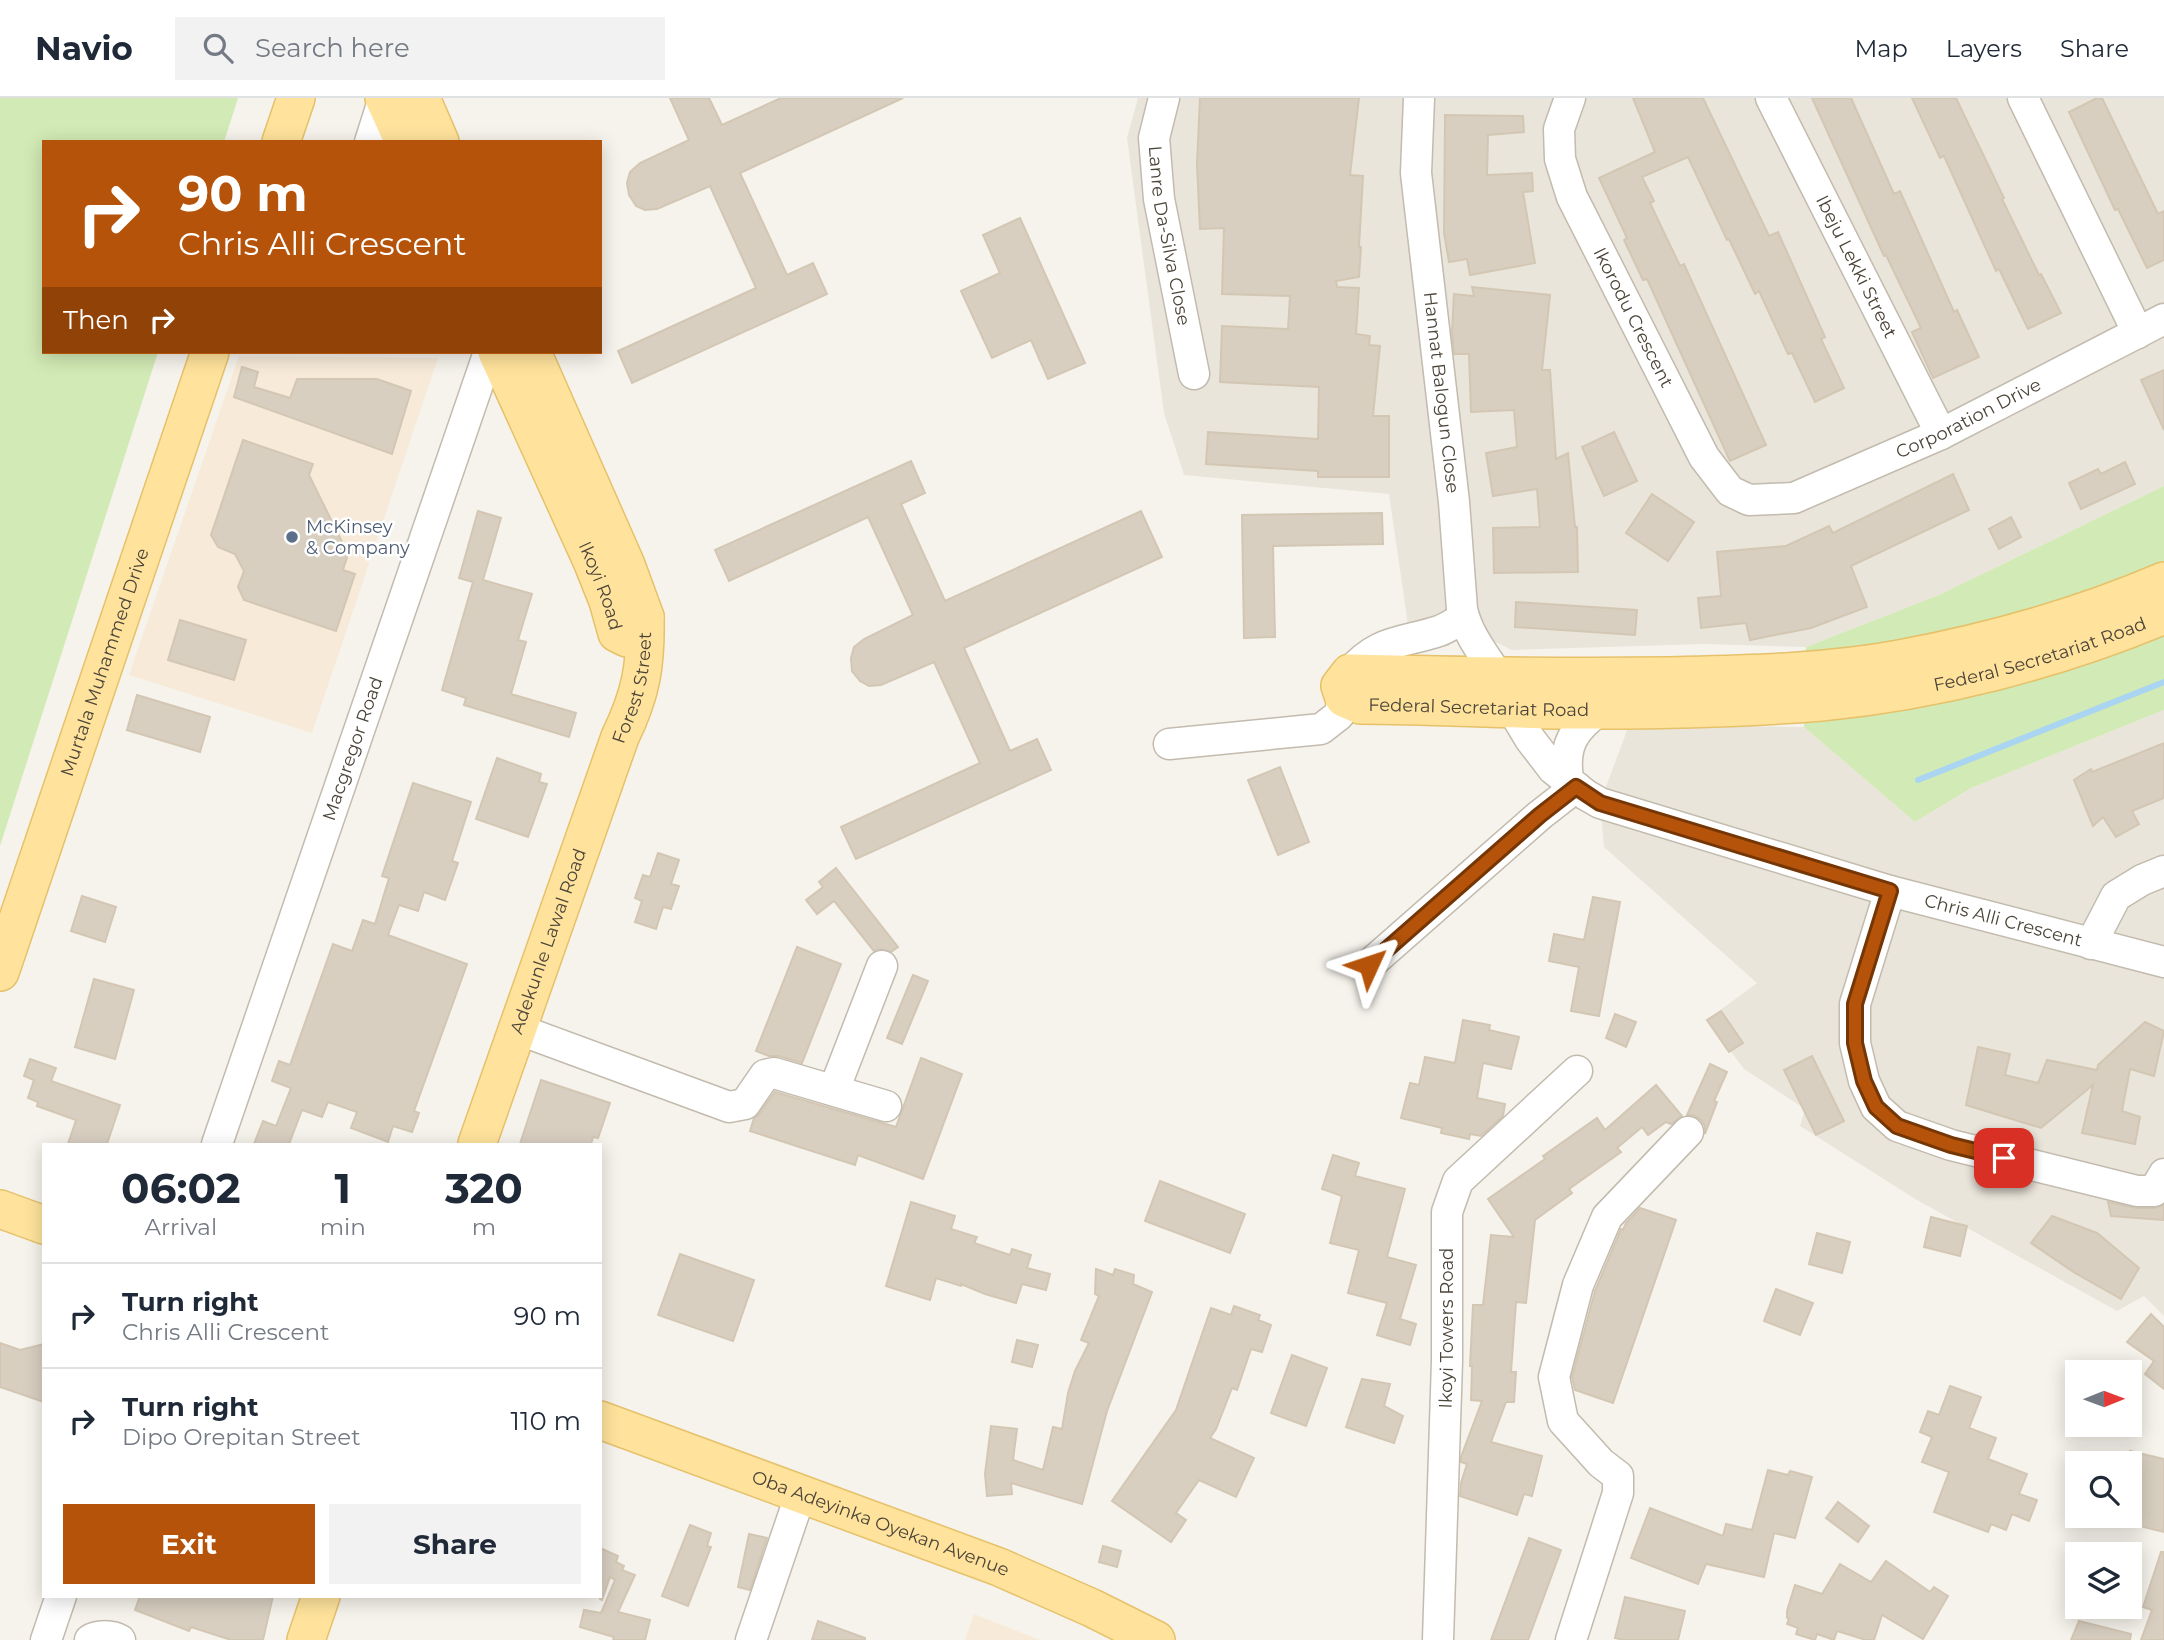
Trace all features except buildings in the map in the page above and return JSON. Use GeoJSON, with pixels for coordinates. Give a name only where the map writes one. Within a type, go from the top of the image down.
{"type":"FeatureCollection","features":[{"type":"Feature","properties":{"kind":"main road"},"geometry":{"type":"LineString","coordinates":[[282,140],[296,98]]}},
{"type":"Feature","properties":{"kind":"main road"},"geometry":{"type":"LineString","coordinates":[[384,98],[403,140]]}},
{"type":"Feature","properties":{"kind":"main road"},"geometry":{"type":"LineString","coordinates":[[421,98],[439,140]]}},
{"type":"Feature","properties":{"kind":"main road","name":"Murtala Muhammed Drive"},"geometry":{"type":"LineString","coordinates":[[0,972],[209,354]]}},
{"type":"Feature","properties":{"kind":"main road","name":"Ikoyi Road"},"geometry":{"type":"LineString","coordinates":[[498,354],[608,601],[631,625]]}},
{"type":"Feature","properties":{"kind":"main road","name":"Ikoyi Road"},"geometry":{"type":"LineString","coordinates":[[533,354],[626,565],[631,625]]}},
{"type":"Feature","properties":{"kind":"main road","name":"Federal Secretariat Road"},"geometry":{"type":"LineString","coordinates":[[1347,686],[1499,676],[1721,675],[1820,669],[1898,659],[1991,639],[2078,614],[2164,581]]}},
{"type":"Feature","properties":{"kind":"main road","name":"Federal Secretariat Road"},"geometry":{"type":"LineString","coordinates":[[1347,686],[1360,705],[1600,710],[1822,702],[1905,690],[1992,672],[2087,645],[2164,615]]}},
{"type":"Feature","properties":{"kind":"main road","name":"Forest Street"},"geometry":{"type":"LineString","coordinates":[[620,737],[633,710],[645,662],[631,625]]}},
{"type":"Feature","properties":{"kind":"main road","name":"Adekunle Lawal Road"},"geometry":{"type":"LineString","coordinates":[[477,1143],[620,737]]}},
{"type":"Feature","properties":{"kind":"main road"},"geometry":{"type":"LineString","coordinates":[[0,1209],[42,1224]]}},
{"type":"Feature","properties":{"kind":"main road","name":"Oba Adeyinka Oyekan Avenue"},"geometry":{"type":"LineString","coordinates":[[602,1421],[999,1567],[1153,1639]]}},
{"type":"Feature","properties":{"kind":"main road"},"geometry":{"type":"LineString","coordinates":[[306,1640],[320,1598]]}},
{"type":"Feature","properties":{"kind":"street"},"geometry":{"type":"LineString","coordinates":[[371,140],[384,98]]}},
{"type":"Feature","properties":{"kind":"street","name":"Lanre Da-Silva Close"},"geometry":{"type":"LineString","coordinates":[[1164,98],[1154,138],[1159,199],[1194,374]]}},
{"type":"Feature","properties":{"kind":"street","name":"Hannat Balogun Close"},"geometry":{"type":"LineString","coordinates":[[1419,98],[1416,173],[1454,502],[1464,618],[1479,647],[1499,676]]}},
{"type":"Feature","properties":{"kind":"street","name":"Ikorodu Crescent"},"geometry":{"type":"LineString","coordinates":[[1570,98],[1559,129],[1560,159],[1572,197],[1704,457],[1730,491],[1749,500],[1768,500]]}},
{"type":"Feature","properties":{"kind":"street","name":"Ibeju Lekki Street"},"geometry":{"type":"LineString","coordinates":[[1771,98],[1941,434]]}},
{"type":"Feature","properties":{"kind":"street"},"geometry":{"type":"LineString","coordinates":[[2023,98],[2137,333]]}},
{"type":"Feature","properties":{"kind":"street","name":"Corporation Drive"},"geometry":{"type":"LineString","coordinates":[[1768,500],[1794,498],[1941,434],[2164,319]]}},
{"type":"Feature","properties":{"kind":"street","name":"Macgregor Road"},"geometry":{"type":"LineString","coordinates":[[216,1143],[488,354]]}},
{"type":"Feature","properties":{"kind":"street"},"geometry":{"type":"LineString","coordinates":[[1169,744],[1321,729],[1339,715],[1347,686],[1362,658],[1381,647],[1440,630],[1464,618]]}},
{"type":"Feature","properties":{"kind":"street","name":"Chris Alli Crescent"},"geometry":{"type":"LineString","coordinates":[[1512,709],[1553,769],[1600,803],[1890,891],[2164,962]]}},
{"type":"Feature","properties":{"kind":"street"},"geometry":{"type":"LineString","coordinates":[[1369,965],[1540,815],[1572,783],[1566,757],[1570,741],[1580,726],[1600,710]]}},
{"type":"Feature","properties":{"kind":"street"},"geometry":{"type":"LineString","coordinates":[[2091,944],[2116,896],[2164,870]]}},
{"type":"Feature","properties":{"kind":"street"},"geometry":{"type":"LineString","coordinates":[[1890,891],[1855,1004],[1855,1043],[1864,1081],[1876,1107],[1897,1126],[1951,1145],[2137,1191],[2154,1191],[2164,1174]]}},
{"type":"Feature","properties":{"kind":"street"},"geometry":{"type":"LineString","coordinates":[[834,1090],[882,966]]}},
{"type":"Feature","properties":{"kind":"street"},"geometry":{"type":"LineString","coordinates":[[517,1029],[729,1107],[745,1104],[765,1075],[774,1073],[886,1106]]}},
{"type":"Feature","properties":{"kind":"street","name":"Ikoyi Towers Road"},"geometry":{"type":"LineString","coordinates":[[1438,1640],[1447,1361],[1447,1212],[1458,1181],[1577,1071]]}},
{"type":"Feature","properties":{"kind":"street"},"geometry":{"type":"LineString","coordinates":[[1570,1640],[1618,1493],[1618,1476],[1601,1462],[1563,1421],[1554,1377],[1578,1285],[1607,1217],[1688,1132]]}},
{"type":"Feature","properties":{"kind":"street"},"geometry":{"type":"LineString","coordinates":[[751,1640],[802,1493]]}},
{"type":"Feature","properties":{"kind":"street"},"geometry":{"type":"LineString","coordinates":[[46,1640],[60,1598]]}},
{"type":"Feature","properties":{"kind":"street"},"geometry":{"type":"LineString","coordinates":[[90,1640],[97,1637],[120,1640]]}},
{"type":"Feature","properties":{"kind":"shaded area"},"geometry":{"type":"Polygon","coordinates":[[[1138,98],[2164,98],[2164,486],[1939,595],[1806,647],[1703,644],[1512,650],[1455,623],[1409,632],[1389,494],[1184,475],[1164,413],[1127,138],[1138,98]]]}},
{"type":"Feature","properties":{"kind":"shaded area"},"geometry":{"type":"Polygon","coordinates":[[[239,356],[438,358],[312,733],[129,675],[239,356]]]}},
{"type":"Feature","properties":{"kind":"shaded area"},"geometry":{"type":"Polygon","coordinates":[[[2164,710],[2164,1316],[2144,1296],[2117,1311],[1917,1200],[1800,1126],[1805,1109],[1744,1069],[1707,1020],[1757,983],[1604,847],[1600,803],[1629,725],[1804,727],[1915,822],[1971,788],[2164,710]]]}},
{"type":"Feature","properties":{"kind":"shaded area"},"geometry":{"type":"Polygon","coordinates":[[[974,1614],[1040,1640],[965,1640],[974,1614]]]}},
{"type":"Feature","properties":{"kind":"green space"},"geometry":{"type":"Polygon","coordinates":[[[0,98],[238,98],[225,140],[42,140],[42,354],[157,354],[0,846],[0,98]]]}},
{"type":"Feature","properties":{"kind":"green space"},"geometry":{"type":"Polygon","coordinates":[[[2164,486],[2164,710],[1971,788],[1915,822],[1804,727],[1806,647],[1939,595],[2164,486]]]}},
{"type":"Feature","properties":{"kind":"waterway"},"geometry":{"type":"LineString","coordinates":[[1918,780],[2164,682]]}},
{"type":"Feature","properties":{"kind":"place","name":"McKinsey & Company"},"geometry":{"type":"Point","coordinates":[292,537]}},
{"type":"Feature","properties":{"kind":"route"},"geometry":{"type":"LineString","coordinates":[[1369,965],[1540,815],[1576,787],[1600,803],[1890,891],[1855,1004],[1855,1043],[1864,1081],[1876,1107],[1897,1126],[1951,1145],[2004,1158]]}}]}
